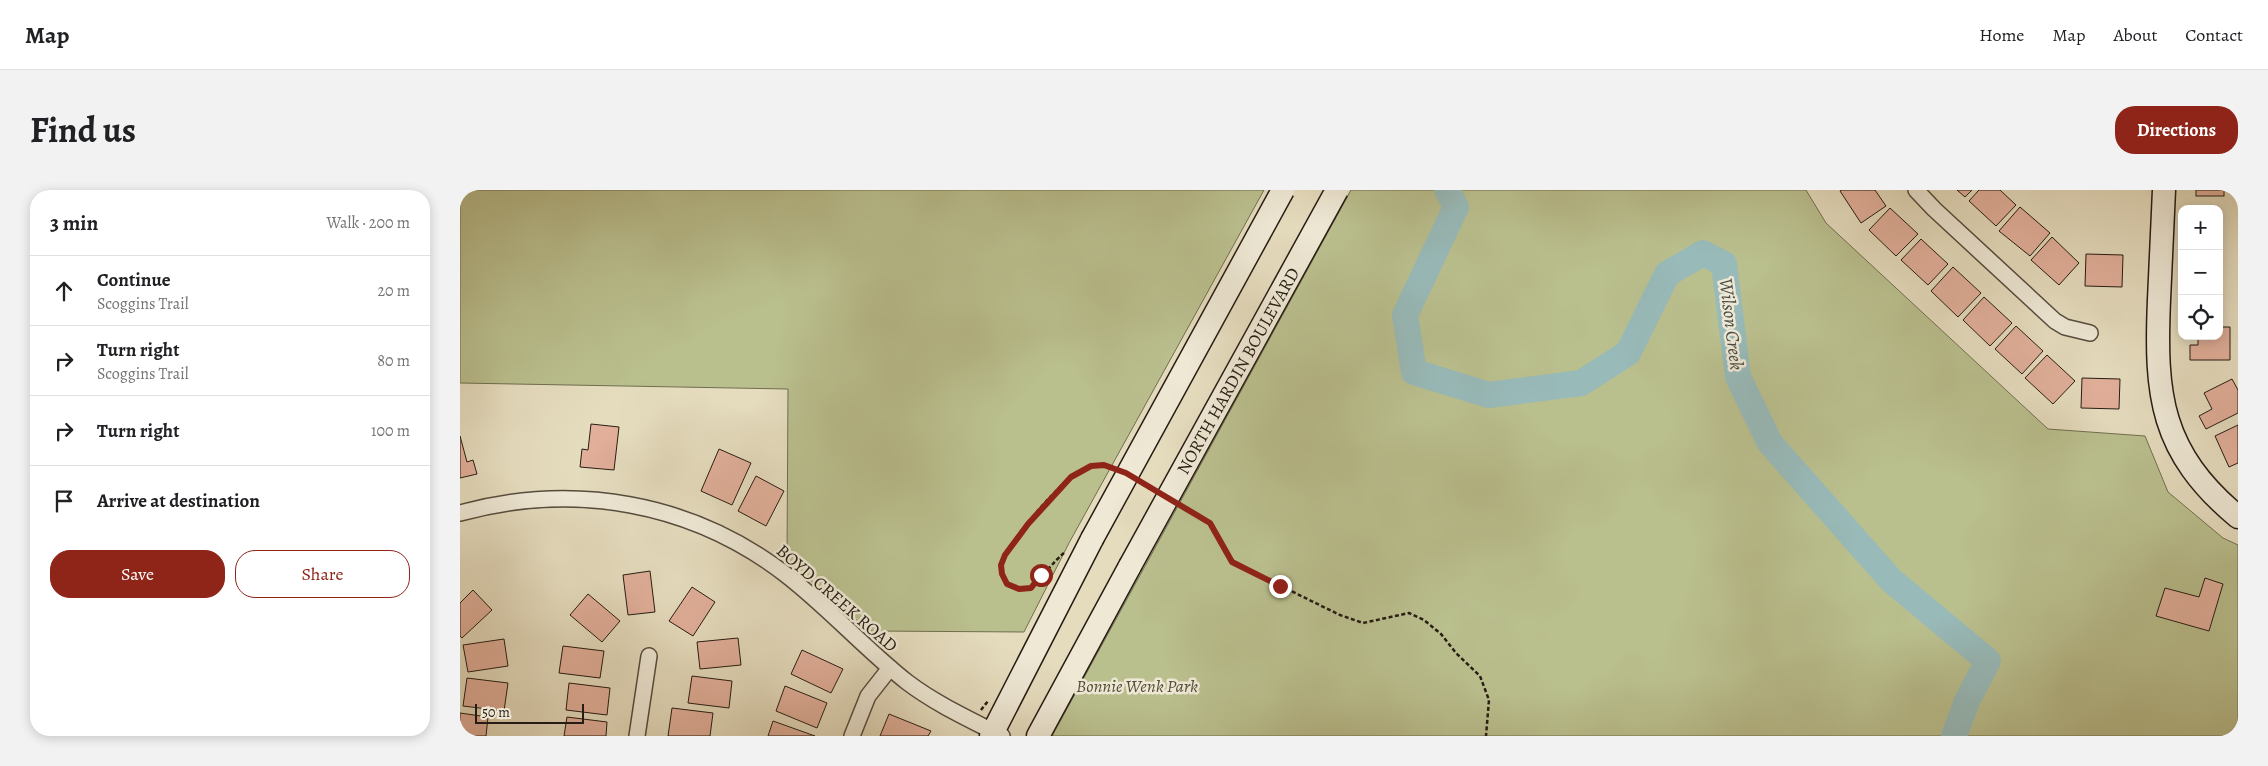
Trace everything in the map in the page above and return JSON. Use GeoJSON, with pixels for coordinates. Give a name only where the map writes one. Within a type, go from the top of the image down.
{"type":"FeatureCollection","features":[{"type":"Feature","properties":{"kind":"main road"},"geometry":{"type":"LineString","coordinates":[[996,734],[1092,539],[1283,190]]}},
{"type":"Feature","properties":{"kind":"main road","name":"NORTH HARDIN BOULEVARD"},"geometry":{"type":"LineString","coordinates":[[1038,736],[1337,190]]}},
{"type":"Feature","properties":{"kind":"main road"},"geometry":{"type":"LineString","coordinates":[[2164,190],[2158,356],[2162,402],[2172,433],[2187,461],[2209,489],[2238,517]]}},
{"type":"Feature","properties":{"kind":"street"},"geometry":{"type":"LineString","coordinates":[[1916,190],[2055,321],[2065,327],[2090,333]]}},
{"type":"Feature","properties":{"kind":"street","name":"BOYD CREEK ROAD"},"geometry":{"type":"LineString","coordinates":[[460,513],[507,502],[565,498],[630,504],[679,516],[724,536],[767,561],[806,591],[890,668],[948,709],[996,734]]}},
{"type":"Feature","properties":{"kind":"street"},"geometry":{"type":"LineString","coordinates":[[637,736],[649,656]]}},
{"type":"Feature","properties":{"kind":"street"},"geometry":{"type":"LineString","coordinates":[[852,736],[868,696],[890,668]]}},
{"type":"Feature","properties":{"kind":"path"},"geometry":{"type":"LineString","coordinates":[[1068,551],[1041,575],[1031,588],[1019,589],[1007,584],[1002,574],[1001,565],[1005,555],[1051,498],[1071,477],[1091,466],[1104,465],[1116,468]]}},
{"type":"Feature","properties":{"kind":"path"},"geometry":{"type":"LineString","coordinates":[[1139,482],[1158,493]]}},
{"type":"Feature","properties":{"kind":"path"},"geometry":{"type":"LineString","coordinates":[[1179,504],[1210,523],[1232,562],[1340,615],[1363,623],[1409,613],[1424,620],[1441,634],[1456,653],[1480,676],[1489,700],[1486,736]]}},
{"type":"Feature","properties":{"kind":"green space"},"geometry":{"type":"Polygon","coordinates":[[[460,190],[1264,190],[1069,543],[1024,632],[869,631],[787,560],[788,389],[460,383],[460,190]]]}},
{"type":"Feature","properties":{"kind":"green space","name":"Bonnie Wenk Park"},"geometry":{"type":"Polygon","coordinates":[[[1351,190],[1806,190],[1826,223],[2048,429],[2145,436],[2168,492],[2223,538],[2238,545],[2238,736],[1052,736],[1351,190]]]}},
{"type":"Feature","properties":{"kind":"building"},"geometry":{"type":"Polygon","coordinates":[[[1875,190],[1886,206],[1861,223],[1840,191],[1875,190]]]}},
{"type":"Feature","properties":{"kind":"building"},"geometry":{"type":"Polygon","coordinates":[[[1957,190],[1972,190],[1965,197],[1957,190]]]}},
{"type":"Feature","properties":{"kind":"building"},"geometry":{"type":"Polygon","coordinates":[[[1979,190],[2000,190],[2016,205],[1996,226],[1969,201],[1979,190]]]}},
{"type":"Feature","properties":{"kind":"building"},"geometry":{"type":"Polygon","coordinates":[[[2196,190],[2224,190],[2224,196],[2196,196],[2196,190]]]}},
{"type":"Feature","properties":{"kind":"building"},"geometry":{"type":"Polygon","coordinates":[[[2020,207],[2050,233],[2030,256],[1999,231],[2020,207]]]}},
{"type":"Feature","properties":{"kind":"building"},"geometry":{"type":"Polygon","coordinates":[[[1890,208],[1918,234],[1896,256],[1869,230],[1890,208]]]}},
{"type":"Feature","properties":{"kind":"building"},"geometry":{"type":"Polygon","coordinates":[[[2052,237],[2079,263],[2059,285],[2031,260],[2052,237]]]}},
{"type":"Feature","properties":{"kind":"building"},"geometry":{"type":"Polygon","coordinates":[[[1921,239],[1948,264],[1928,285],[1901,260],[1921,239]]]}},
{"type":"Feature","properties":{"kind":"building"},"geometry":{"type":"Polygon","coordinates":[[[2086,254],[2123,255],[2122,287],[2085,286],[2086,254]]]}},
{"type":"Feature","properties":{"kind":"building"},"geometry":{"type":"Polygon","coordinates":[[[1953,267],[1981,293],[1958,317],[1931,291],[1953,267]]]}},
{"type":"Feature","properties":{"kind":"building"},"geometry":{"type":"Polygon","coordinates":[[[1984,297],[2012,323],[1990,346],[1963,320],[1984,297]]]}},
{"type":"Feature","properties":{"kind":"building"},"geometry":{"type":"Polygon","coordinates":[[[2016,326],[2043,351],[2022,374],[1995,349],[2016,326]]]}},
{"type":"Feature","properties":{"kind":"building"},"geometry":{"type":"Polygon","coordinates":[[[2223,327],[2230,327],[2230,360],[2190,360],[2190,345],[2198,345],[2198,340],[2223,340],[2223,327]]]}},
{"type":"Feature","properties":{"kind":"building"},"geometry":{"type":"Polygon","coordinates":[[[2047,355],[2075,381],[2053,404],[2025,378],[2047,355]]]}},
{"type":"Feature","properties":{"kind":"building"},"geometry":{"type":"Polygon","coordinates":[[[2082,378],[2120,379],[2119,409],[2081,408],[2082,378]]]}},
{"type":"Feature","properties":{"kind":"building"},"geometry":{"type":"Polygon","coordinates":[[[2232,379],[2238,390],[2238,413],[2206,429],[2199,416],[2212,409],[2204,393],[2232,379]]]}},
{"type":"Feature","properties":{"kind":"building"},"geometry":{"type":"Polygon","coordinates":[[[591,424],[619,427],[614,470],[580,467],[582,449],[588,450],[591,424]]]}},
{"type":"Feature","properties":{"kind":"building"},"geometry":{"type":"Polygon","coordinates":[[[2238,425],[2238,463],[2229,467],[2215,436],[2238,425]]]}},
{"type":"Feature","properties":{"kind":"building"},"geometry":{"type":"Polygon","coordinates":[[[460,436],[467,462],[473,460],[477,474],[460,478],[460,436]]]}},
{"type":"Feature","properties":{"kind":"building"},"geometry":{"type":"Polygon","coordinates":[[[719,449],[751,463],[732,505],[701,491],[719,449]]]}},
{"type":"Feature","properties":{"kind":"building"},"geometry":{"type":"Polygon","coordinates":[[[756,476],[784,491],[766,526],[738,511],[756,476]]]}},
{"type":"Feature","properties":{"kind":"building"},"geometry":{"type":"Polygon","coordinates":[[[650,571],[655,612],[628,615],[623,575],[650,571]]]}},
{"type":"Feature","properties":{"kind":"building"},"geometry":{"type":"Polygon","coordinates":[[[2205,578],[2223,584],[2209,631],[2156,616],[2165,588],[2199,597],[2205,578]]]}},
{"type":"Feature","properties":{"kind":"building"},"geometry":{"type":"Polygon","coordinates":[[[692,587],[715,602],[693,636],[669,621],[692,587]]]}},
{"type":"Feature","properties":{"kind":"building"},"geometry":{"type":"Polygon","coordinates":[[[473,590],[492,610],[462,638],[460,636],[460,603],[473,590]]]}},
{"type":"Feature","properties":{"kind":"building"},"geometry":{"type":"Polygon","coordinates":[[[588,594],[620,621],[602,642],[570,615],[588,594]]]}},
{"type":"Feature","properties":{"kind":"building"},"geometry":{"type":"Polygon","coordinates":[[[738,638],[741,665],[700,669],[697,642],[738,638]]]}},
{"type":"Feature","properties":{"kind":"building"},"geometry":{"type":"Polygon","coordinates":[[[504,639],[508,666],[468,672],[463,645],[504,639]]]}},
{"type":"Feature","properties":{"kind":"building"},"geometry":{"type":"Polygon","coordinates":[[[563,646],[604,651],[600,678],[559,673],[563,646]]]}},
{"type":"Feature","properties":{"kind":"building"},"geometry":{"type":"Polygon","coordinates":[[[802,650],[843,669],[831,693],[791,674],[802,650]]]}},
{"type":"Feature","properties":{"kind":"building"},"geometry":{"type":"Polygon","coordinates":[[[692,676],[732,681],[729,708],[688,703],[692,676]]]}},
{"type":"Feature","properties":{"kind":"building"},"geometry":{"type":"Polygon","coordinates":[[[467,678],[508,683],[504,711],[463,706],[467,678]]]}},
{"type":"Feature","properties":{"kind":"building"},"geometry":{"type":"Polygon","coordinates":[[[569,683],[610,688],[607,715],[566,710],[569,683]]]}},
{"type":"Feature","properties":{"kind":"building"},"geometry":{"type":"Polygon","coordinates":[[[785,686],[827,703],[817,728],[776,711],[785,686]]]}},
{"type":"Feature","properties":{"kind":"building"},"geometry":{"type":"Polygon","coordinates":[[[672,708],[713,713],[710,736],[668,736],[672,708]]]}},
{"type":"Feature","properties":{"kind":"building"},"geometry":{"type":"Polygon","coordinates":[[[460,713],[488,717],[486,736],[460,736],[460,713]]]}},
{"type":"Feature","properties":{"kind":"building"},"geometry":{"type":"Polygon","coordinates":[[[889,714],[931,731],[928,736],[880,736],[889,714]]]}},
{"type":"Feature","properties":{"kind":"building"},"geometry":{"type":"Polygon","coordinates":[[[567,717],[607,722],[606,736],[564,736],[567,717]]]}},
{"type":"Feature","properties":{"kind":"building"},"geometry":{"type":"Polygon","coordinates":[[[773,721],[815,736],[768,736],[773,721]]]}},
{"type":"Feature","properties":{"kind":"waterway","name":"Wilson Creek"},"geometry":{"type":"LineString","coordinates":[[1447,190],[1456,207],[1405,315],[1414,372],[1489,395],[1581,383],[1628,353],[1667,274],[1703,253],[1724,264],[1738,377],[1770,443],[1891,580],[1988,661],[1967,701],[1954,736]]}},
{"type":"Feature","properties":{"kind":"route"},"geometry":{"type":"LineString","coordinates":[[1041,575],[1031,588],[1019,589],[1007,584],[1002,574],[1001,565],[1005,555],[1028,524],[1071,477],[1091,466],[1106,465],[1126,473],[1210,523],[1222,548],[1232,562],[1280,586]]}}]}
